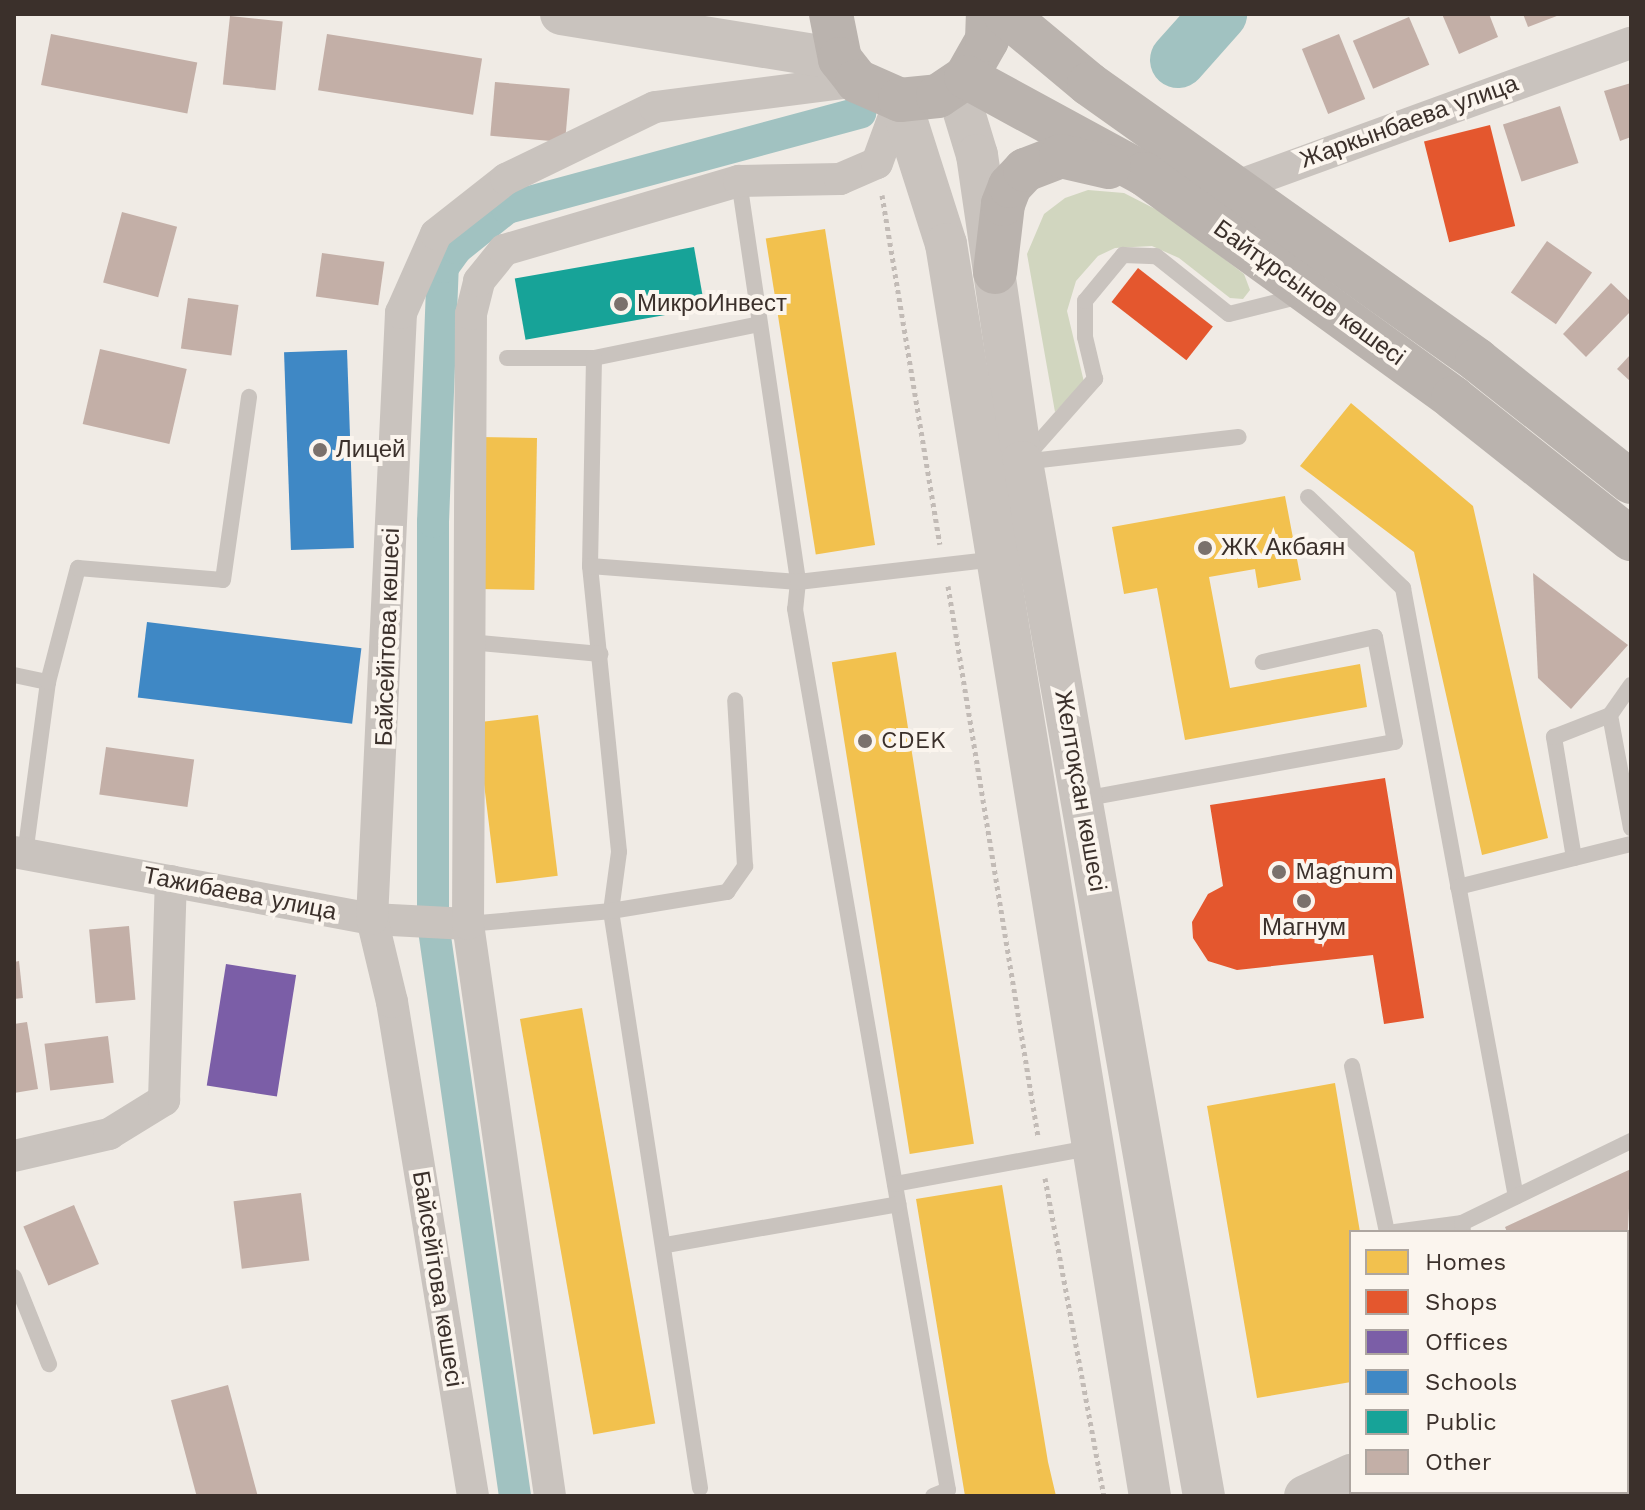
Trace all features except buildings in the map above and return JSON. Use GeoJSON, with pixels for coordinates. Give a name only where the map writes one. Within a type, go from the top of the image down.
{"type":"FeatureCollection","features":[{"type":"Feature","properties":{"kind":"main road"},"geometry":{"type":"LineString","coordinates":[[831,14],[848,70],[900,100],[938,96],[961,82],[987,40],[988,14]]}},
{"type":"Feature","properties":{"kind":"main road","name":"Байтұрсынов көшесі"},"geometry":{"type":"LineString","coordinates":[[1005,14],[1089,84],[1477,360],[1631,482]]}},
{"type":"Feature","properties":{"kind":"main road","name":"Байтұрсынов көшесі"},"geometry":{"type":"LineString","coordinates":[[961,82],[1144,174],[1453,398],[1631,539]]}},
{"type":"Feature","properties":{"kind":"main road"},"geometry":{"type":"LineString","coordinates":[[995,272],[1003,204],[1010,186],[1025,170],[1061,156],[1144,174]]}},
{"type":"Feature","properties":{"kind":"street"},"geometry":{"type":"LineString","coordinates":[[572,16],[646,14]]}},
{"type":"Feature","properties":{"kind":"street"},"geometry":{"type":"LineString","coordinates":[[572,16],[848,70]]}},
{"type":"Feature","properties":{"kind":"street","name":"Жаркынбаева улица"},"geometry":{"type":"LineString","coordinates":[[1191,207],[1232,185],[1631,43]]}},
{"type":"Feature","properties":{"kind":"street","name":"Байсейітова көшесі"},"geometry":{"type":"LineString","coordinates":[[473,1496],[392,1002],[372,919],[401,313],[436,234],[506,179],[655,107],[848,70]]}},
{"type":"Feature","properties":{"kind":"street","name":"Желтоқсан көшесі"},"geometry":{"type":"LineString","coordinates":[[961,82],[977,155],[1022,462],[1018,556],[1094,1147],[1150,1496]]}},
{"type":"Feature","properties":{"kind":"street"},"geometry":{"type":"LineString","coordinates":[[550,1496],[468,924],[471,314],[488,263],[504,250],[739,181],[840,179],[877,163],[900,100]]}},
{"type":"Feature","properties":{"kind":"street","name":"Желтоқсан көшесі"},"geometry":{"type":"LineString","coordinates":[[900,100],[946,244],[1018,556],[1082,799],[1204,1496]]}},
{"type":"Feature","properties":{"kind":"street","name":"Тажибаева улица"},"geometry":{"type":"LineString","coordinates":[[19,853],[372,919],[468,924]]}},
{"type":"Feature","properties":{"kind":"street"},"geometry":{"type":"LineString","coordinates":[[14,1156],[109,1134],[164,1100],[171,881]]}},
{"type":"Feature","properties":{"kind":"street"},"geometry":{"type":"LineString","coordinates":[[1305,1496],[1349,1476]]}},
{"type":"Feature","properties":{"kind":"lane"},"geometry":{"type":"LineString","coordinates":[[739,181],[798,582],[795,609],[948,1490],[933,1496]]}},
{"type":"Feature","properties":{"kind":"lane"},"geometry":{"type":"LineString","coordinates":[[1022,462],[1095,379],[1085,337],[1085,301],[1123,255],[1156,256],[1229,314],[1310,294]]}},
{"type":"Feature","properties":{"kind":"lane"},"geometry":{"type":"LineString","coordinates":[[507,358],[594,358],[760,324]]}},
{"type":"Feature","properties":{"kind":"lane"},"geometry":{"type":"LineString","coordinates":[[594,358],[590,566],[619,852],[611,911],[666,1245],[701,1492],[684,1496]]}},
{"type":"Feature","properties":{"kind":"lane"},"geometry":{"type":"LineString","coordinates":[[19,853],[48,682],[78,568],[223,580],[249,397]]}},
{"type":"Feature","properties":{"kind":"lane"},"geometry":{"type":"LineString","coordinates":[[1022,462],[1239,437]]}},
{"type":"Feature","properties":{"kind":"lane"},"geometry":{"type":"LineString","coordinates":[[1308,497],[1403,588],[1516,1197]]}},
{"type":"Feature","properties":{"kind":"lane"},"geometry":{"type":"LineString","coordinates":[[590,566],[798,582],[1018,556]]}},
{"type":"Feature","properties":{"kind":"lane"},"geometry":{"type":"LineString","coordinates":[[1082,799],[1395,742],[1375,637],[1263,662]]}},
{"type":"Feature","properties":{"kind":"lane"},"geometry":{"type":"LineString","coordinates":[[469,642],[600,654]]}},
{"type":"Feature","properties":{"kind":"lane"},"geometry":{"type":"LineString","coordinates":[[14,675],[48,682]]}},
{"type":"Feature","properties":{"kind":"lane"},"geometry":{"type":"LineString","coordinates":[[1574,858],[1554,737],[1610,715],[1631,685]]}},
{"type":"Feature","properties":{"kind":"lane"},"geometry":{"type":"LineString","coordinates":[[468,924],[611,911],[727,892],[745,866],[735,700]]}},
{"type":"Feature","properties":{"kind":"lane"},"geometry":{"type":"LineString","coordinates":[[1610,715],[1631,828]]}},
{"type":"Feature","properties":{"kind":"lane"},"geometry":{"type":"LineString","coordinates":[[1458,887],[1631,844]]}},
{"type":"Feature","properties":{"kind":"lane"},"geometry":{"type":"LineString","coordinates":[[1352,1066],[1387,1230]]}},
{"type":"Feature","properties":{"kind":"lane"},"geometry":{"type":"LineString","coordinates":[[1429,1230],[1463,1228],[1516,1197],[1631,1141]]}},
{"type":"Feature","properties":{"kind":"lane"},"geometry":{"type":"LineString","coordinates":[[895,1184],[1094,1147]]}},
{"type":"Feature","properties":{"kind":"lane"},"geometry":{"type":"LineString","coordinates":[[666,1245],[898,1204]]}},
{"type":"Feature","properties":{"kind":"lane"},"geometry":{"type":"LineString","coordinates":[[14,1277],[49,1364]]}},
{"type":"Feature","properties":{"kind":"path"},"geometry":{"type":"LineString","coordinates":[[877,163],[1041,1156],[1104,1496]]}},
{"type":"Feature","properties":{"kind":"green space"},"geometry":{"type":"Polygon","coordinates":[[[1088,190],[1124,193],[1167,215],[1244,274],[1250,290],[1243,299],[1230,298],[1179,258],[1152,246],[1115,248],[1098,256],[1076,281],[1067,311],[1084,382],[1055,412],[1027,254],[1044,214],[1065,198],[1088,190]]]}},
{"type":"Feature","properties":{"kind":"waterway"},"geometry":{"type":"LineString","coordinates":[[1178,60],[1219,14]]}},
{"type":"Feature","properties":{"kind":"waterway"},"geometry":{"type":"LineString","coordinates":[[515,1496],[433,923],[433,522],[443,267],[457,248],[507,208],[860,113]]}},
{"type":"Feature","properties":{"kind":"place","name":"МикроИнвест"},"geometry":{"type":"Point","coordinates":[621,304]}},
{"type":"Feature","properties":{"kind":"place","name":"Лицей"},"geometry":{"type":"Point","coordinates":[320,450]}},
{"type":"Feature","properties":{"kind":"place","name":"ЖК Акбаян"},"geometry":{"type":"Point","coordinates":[1205,548]}},
{"type":"Feature","properties":{"kind":"place","name":"CDEK"},"geometry":{"type":"Point","coordinates":[865,741]}},
{"type":"Feature","properties":{"kind":"place","name":"Magnum"},"geometry":{"type":"Point","coordinates":[1279,872]}},
{"type":"Feature","properties":{"kind":"place","name":"Магнум"},"geometry":{"type":"Point","coordinates":[1304,901]}}]}
